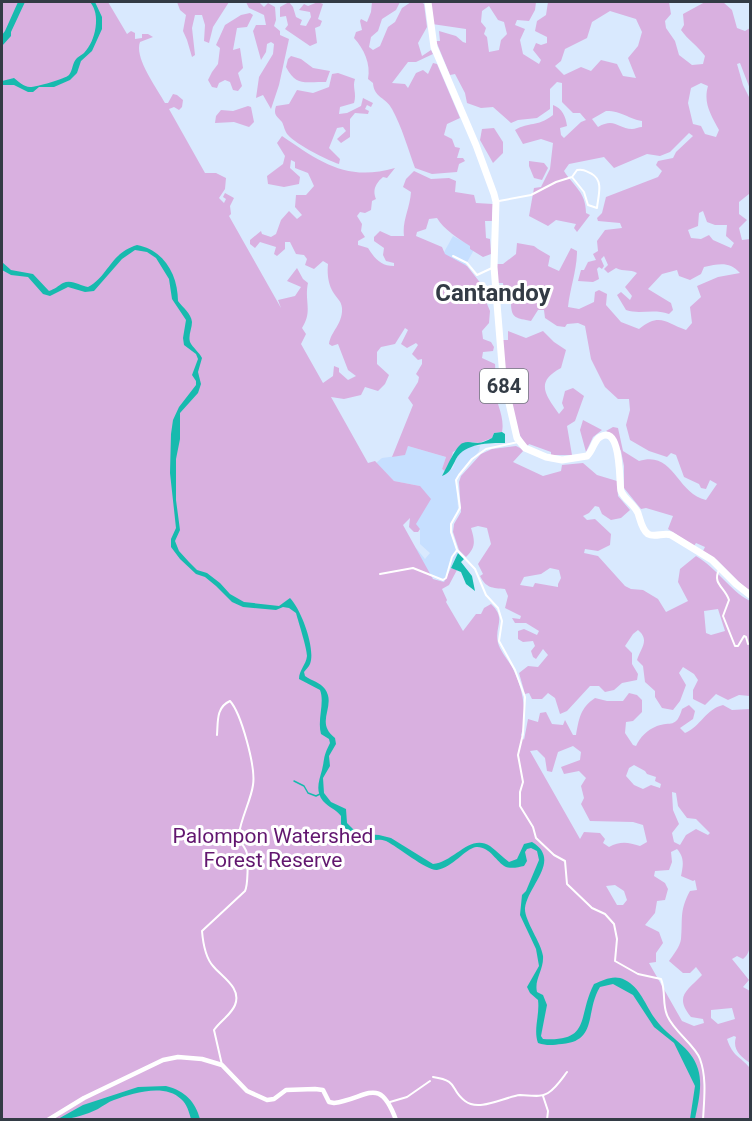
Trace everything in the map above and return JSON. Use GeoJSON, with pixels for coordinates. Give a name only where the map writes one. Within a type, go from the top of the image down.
{"type":"FeatureCollection","features":[{"type":"Feature","properties":{"kind":"highway","name":"684"},"geometry":{"type":"LineString","coordinates":[[428,2],[434,46],[476,145],[496,202],[494,267],[504,386],[519,442]]}},
{"type":"Feature","properties":{"kind":"highway"},"geometry":{"type":"LineString","coordinates":[[519,442],[534,453],[562,460],[587,456],[598,438],[608,436],[613,442],[619,460],[620,490],[634,507],[646,532],[651,535],[664,533],[671,535],[721,567],[736,584],[750,595]]}},
{"type":"Feature","properties":{"kind":"main road"},"geometry":{"type":"LineString","coordinates":[[48,1119],[84,1098],[163,1060],[191,1057],[222,1065],[251,1094],[267,1100],[274,1099],[286,1090],[315,1089],[323,1090],[329,1102],[334,1104],[371,1092],[382,1095],[390,1102],[396,1119]]}},
{"type":"Feature","properties":{"kind":"street"},"geometry":{"type":"LineString","coordinates":[[496,202],[531,195],[556,182],[572,177],[577,170],[583,169],[596,177],[600,185],[597,208],[588,205],[584,192],[572,177]]}},
{"type":"Feature","properties":{"kind":"street"},"geometry":{"type":"LineString","coordinates":[[453,256],[467,263],[477,275],[494,267]]}},
{"type":"Feature","properties":{"kind":"street"},"geometry":{"type":"LineString","coordinates":[[519,442],[492,447],[480,452],[456,480],[459,508],[451,532],[457,550],[475,569],[486,595],[498,608],[502,621],[499,641],[515,670],[525,697],[525,720],[518,755],[523,782],[520,806],[533,827],[536,838],[554,855],[565,861],[567,884],[592,908],[605,914],[614,924],[617,939],[615,961],[638,974],[661,979],[664,986],[664,1006],[668,1018],[700,1058],[705,1087],[703,1119]]}},
{"type":"Feature","properties":{"kind":"street"},"geometry":{"type":"LineString","coordinates":[[380,574],[413,568],[443,580],[446,578],[452,557],[457,550]]}},
{"type":"Feature","properties":{"kind":"street"},"geometry":{"type":"LineString","coordinates":[[721,567],[717,572],[717,580],[729,600],[723,612],[724,618],[735,646],[738,646],[744,636],[748,644]]}},
{"type":"Feature","properties":{"kind":"street"},"geometry":{"type":"LineString","coordinates":[[217,735],[219,709],[230,701],[253,763],[253,785],[239,832],[240,842],[247,852],[248,885],[245,891],[202,931],[208,958],[213,967],[231,984],[236,996],[233,1009],[214,1030],[222,1065]]}},
{"type":"Feature","properties":{"kind":"street"},"geometry":{"type":"LineString","coordinates":[[433,1077],[446,1079],[454,1085],[465,1102],[478,1106],[506,1098],[543,1095],[558,1084],[567,1072]]}},
{"type":"Feature","properties":{"kind":"street"},"geometry":{"type":"LineString","coordinates":[[390,1102],[407,1097],[430,1081]]}},
{"type":"Feature","properties":{"kind":"street"},"geometry":{"type":"LineString","coordinates":[[543,1095],[548,1111],[547,1119]]}},
{"type":"Feature","properties":{"kind":"shaded area"},"geometry":{"type":"Polygon","coordinates":[[[18,2],[25,2],[11,36],[2,46],[2,35],[18,2]]]}},
{"type":"Feature","properties":{"kind":"shaded area"},"geometry":{"type":"Polygon","coordinates":[[[90,2],[95,2],[102,17],[102,29],[92,51],[81,61],[77,73],[70,80],[54,87],[39,87],[33,92],[14,85],[2,85],[2,81],[14,78],[21,84],[33,87],[69,75],[75,60],[92,42],[96,20],[90,2]]]}},
{"type":"Feature","properties":{"kind":"shaded area"},"geometry":{"type":"Polygon","coordinates":[[[453,236],[475,248],[465,266],[443,254],[453,236]]]}},
{"type":"Feature","properties":{"kind":"shaded area"},"geometry":{"type":"Polygon","coordinates":[[[137,245],[155,252],[168,265],[175,282],[178,301],[192,322],[190,342],[202,358],[198,372],[201,384],[198,393],[180,413],[180,439],[176,459],[176,500],[180,530],[175,541],[179,551],[197,570],[207,573],[230,594],[244,602],[279,606],[290,598],[299,611],[311,649],[310,664],[304,672],[305,676],[321,685],[328,695],[326,726],[335,738],[336,744],[329,756],[330,766],[323,778],[324,793],[331,802],[346,809],[347,823],[353,829],[364,834],[391,838],[433,864],[448,859],[476,843],[490,846],[509,862],[517,859],[524,844],[532,842],[540,849],[544,857],[544,865],[527,899],[525,913],[543,956],[536,987],[537,992],[543,995],[547,1005],[541,1036],[543,1039],[559,1039],[576,1031],[594,984],[613,978],[621,978],[631,983],[661,1026],[691,1054],[695,1061],[700,1081],[700,1094],[695,1119],[690,1119],[695,1086],[674,1043],[654,1027],[633,995],[613,984],[600,987],[586,1031],[581,1037],[573,1042],[562,1044],[538,1043],[536,1032],[538,1000],[527,987],[539,966],[536,949],[520,915],[522,895],[526,891],[539,860],[537,851],[527,849],[525,852],[527,861],[524,866],[511,868],[502,865],[485,849],[476,847],[443,868],[432,869],[386,841],[367,839],[351,832],[341,824],[341,816],[321,797],[318,790],[319,782],[325,754],[330,743],[329,739],[321,734],[320,690],[299,679],[307,656],[296,613],[289,608],[283,607],[276,610],[243,607],[232,602],[205,577],[196,574],[171,547],[171,539],[176,528],[170,473],[173,420],[179,407],[196,385],[192,375],[198,359],[196,354],[184,345],[186,320],[172,299],[169,279],[156,258],[147,252],[135,250],[122,259],[94,291],[85,292],[68,287],[50,296],[43,294],[28,277],[11,275],[2,270],[2,262],[11,270],[33,274],[49,291],[66,282],[88,287],[101,277],[120,254],[137,245]]]}},
{"type":"Feature","properties":{"kind":"shaded area"},"geometry":{"type":"Polygon","coordinates":[[[494,433],[505,434],[505,443],[478,445],[465,450],[449,471],[442,476],[460,445],[467,442],[478,443],[492,438],[494,433]]]}},
{"type":"Feature","properties":{"kind":"shaded area"},"geometry":{"type":"Polygon","coordinates":[[[408,446],[446,457],[442,469],[445,471],[442,476],[453,468],[463,450],[471,446],[480,446],[479,451],[456,480],[458,508],[450,524],[450,532],[458,553],[444,582],[416,571],[402,542],[416,548],[425,559],[430,553],[420,544],[420,529],[415,524],[421,513],[420,486],[394,481],[376,463],[382,458],[404,455],[408,446]]]}},
{"type":"Feature","properties":{"kind":"shaded area"},"geometry":{"type":"Polygon","coordinates":[[[458,553],[464,559],[461,562],[472,576],[475,591],[466,584],[461,572],[451,568],[458,553]]]}},
{"type":"Feature","properties":{"kind":"shaded area"},"geometry":{"type":"Polygon","coordinates":[[[166,1086],[179,1091],[188,1098],[200,1119],[191,1119],[185,1103],[174,1094],[158,1090],[112,1101],[83,1115],[58,1119],[83,1105],[138,1087],[166,1086]]]}},
{"type":"Feature","properties":{"kind":"green space","name":"Palompon Watershed Forest Reserve"},"geometry":{"type":"Polygon","coordinates":[[[2,2],[108,2],[127,34],[131,31],[135,33],[135,39],[142,38],[142,34],[153,37],[140,42],[139,49],[143,64],[165,103],[168,103],[173,94],[183,100],[179,110],[174,107],[169,109],[205,173],[216,173],[226,178],[225,189],[219,198],[224,203],[225,193],[234,198],[229,216],[281,308],[278,300],[295,296],[301,287],[287,281],[297,268],[308,283],[308,311],[302,328],[306,334],[301,344],[323,383],[333,376],[334,366],[339,368],[339,372],[348,380],[356,376],[348,370],[338,344],[332,346],[329,344],[341,319],[342,308],[330,286],[328,264],[323,261],[314,269],[305,265],[307,259],[304,255],[296,254],[290,242],[285,242],[285,249],[277,256],[274,254],[276,247],[260,242],[255,248],[250,244],[250,240],[261,231],[262,234],[271,237],[276,234],[281,220],[289,211],[297,219],[302,215],[295,207],[296,195],[306,195],[314,186],[308,173],[295,168],[295,162],[291,160],[290,168],[300,177],[299,184],[284,187],[268,184],[267,176],[283,164],[285,156],[277,143],[282,136],[322,161],[348,171],[378,172],[395,168],[387,178],[383,177],[377,184],[374,193],[376,199],[372,201],[371,210],[365,213],[360,212],[357,216],[362,224],[361,231],[365,237],[358,241],[358,245],[368,248],[376,259],[385,265],[394,266],[394,263],[386,261],[383,255],[384,248],[374,241],[374,237],[380,231],[391,236],[404,236],[411,192],[403,187],[406,179],[414,171],[431,179],[449,178],[456,181],[455,192],[474,195],[476,203],[493,204],[492,221],[485,221],[486,238],[490,239],[491,254],[483,257],[470,249],[470,246],[447,230],[437,218],[429,219],[426,229],[417,232],[416,236],[442,247],[445,254],[467,266],[482,285],[481,291],[476,291],[476,295],[485,299],[490,311],[489,323],[482,331],[483,339],[491,342],[494,347],[493,351],[483,352],[482,358],[495,364],[494,388],[503,426],[502,432],[494,433],[492,438],[479,443],[472,442],[453,452],[449,467],[445,471],[442,469],[446,457],[408,446],[405,455],[392,457],[413,405],[408,398],[418,382],[419,377],[416,374],[422,364],[422,359],[418,360],[412,354],[418,345],[416,343],[407,348],[401,344],[408,330],[405,328],[395,344],[381,347],[377,352],[377,364],[389,375],[385,384],[378,391],[365,387],[361,395],[344,399],[331,397],[368,463],[375,461],[394,481],[420,486],[431,499],[416,524],[420,529],[418,532],[414,532],[409,527],[410,518],[403,525],[433,579],[444,582],[451,568],[457,570],[449,585],[442,589],[446,602],[463,631],[476,614],[481,614],[484,608],[491,604],[496,609],[499,618],[498,643],[514,671],[522,694],[524,719],[521,735],[524,740],[528,719],[538,722],[540,713],[546,712],[552,724],[563,725],[565,720],[573,735],[576,735],[581,714],[595,698],[623,701],[629,693],[637,695],[642,700],[642,712],[633,721],[626,722],[625,733],[636,746],[650,730],[675,722],[682,709],[689,705],[695,711],[693,719],[680,728],[685,733],[717,707],[723,705],[732,710],[750,709],[750,947],[743,959],[737,956],[732,959],[749,980],[743,987],[750,991],[750,1063],[736,1049],[736,1037],[727,1039],[734,1053],[750,1068],[750,1119],[2,1120],[2,2]],[[573,746],[558,752],[552,772],[547,771],[545,758],[537,750],[530,751],[580,839],[584,832],[600,833],[605,839],[603,843],[609,847],[624,843],[640,846],[647,842],[643,825],[633,822],[590,821],[581,804],[584,798],[581,786],[586,778],[579,771],[564,774],[561,767],[580,760],[581,752],[573,746]],[[634,765],[629,768],[626,776],[634,785],[643,789],[651,785],[660,788],[661,784],[655,781],[656,777],[634,765]],[[672,792],[673,810],[679,824],[672,833],[674,842],[680,845],[686,835],[696,829],[708,835],[710,833],[696,819],[687,818],[678,806],[676,793],[672,792]],[[677,849],[671,852],[672,862],[669,870],[655,871],[654,876],[665,883],[668,889],[665,900],[657,901],[655,913],[645,925],[659,932],[663,943],[656,953],[656,962],[649,963],[682,1021],[694,1026],[704,1023],[703,1019],[691,1017],[683,1004],[683,999],[687,990],[702,975],[696,967],[690,973],[683,973],[669,961],[680,942],[683,910],[687,898],[690,891],[697,890],[695,880],[681,876],[683,865],[677,849]],[[615,885],[606,886],[617,905],[623,905],[627,900],[624,891],[615,885]],[[732,1008],[711,1010],[711,1018],[718,1024],[735,1019],[732,1008]]]}},
{"type":"Feature","properties":{"kind":"green space"},"geometry":{"type":"Polygon","coordinates":[[[177,2],[229,2],[213,27],[209,43],[204,41],[205,25],[202,15],[195,15],[192,28],[195,55],[192,57],[183,31],[186,15],[180,10],[177,2]]]}},
{"type":"Feature","properties":{"kind":"green space"},"geometry":{"type":"Polygon","coordinates":[[[246,2],[259,2],[264,7],[268,3],[275,7],[274,26],[280,31],[280,35],[289,39],[271,109],[263,95],[256,98],[259,77],[273,54],[274,44],[271,42],[267,44],[266,52],[261,60],[253,31],[256,25],[266,25],[264,15],[249,8],[246,2]]]}},
{"type":"Feature","properties":{"kind":"green space"},"geometry":{"type":"Polygon","coordinates":[[[289,2],[296,17],[302,20],[300,25],[306,26],[311,17],[310,12],[299,10],[304,4],[308,6],[318,2],[323,4],[318,19],[322,21],[320,26],[315,28],[317,43],[310,46],[285,29],[288,25],[286,16],[280,17],[280,7],[289,2]]]}},
{"type":"Feature","properties":{"kind":"green space"},"geometry":{"type":"Polygon","coordinates":[[[372,2],[400,2],[396,10],[382,19],[378,31],[371,37],[369,47],[373,50],[380,46],[388,27],[395,22],[402,8],[411,2],[424,4],[427,27],[418,43],[422,56],[431,50],[433,54],[416,62],[408,62],[392,83],[405,84],[408,88],[416,73],[423,70],[428,74],[433,63],[437,64],[460,118],[447,124],[444,135],[452,139],[455,147],[460,148],[457,158],[463,158],[465,161],[459,164],[457,172],[432,174],[415,168],[392,109],[378,95],[373,83],[368,79],[366,57],[354,38],[356,32],[362,30],[361,19],[367,22],[372,2]]]}},
{"type":"Feature","properties":{"kind":"green space"},"geometry":{"type":"Polygon","coordinates":[[[430,2],[536,2],[535,10],[529,21],[517,20],[515,25],[525,29],[520,40],[523,54],[539,64],[541,60],[533,50],[536,43],[541,45],[547,43],[547,37],[535,31],[537,21],[546,15],[548,2],[669,2],[671,14],[665,21],[666,28],[675,41],[679,55],[692,65],[703,64],[705,56],[681,30],[684,25],[683,14],[705,2],[723,2],[732,10],[737,28],[745,31],[750,28],[750,89],[740,63],[737,64],[750,99],[750,196],[749,194],[739,202],[739,214],[747,220],[739,228],[742,240],[750,239],[750,593],[717,560],[703,551],[705,547],[696,543],[694,546],[668,529],[673,516],[646,508],[641,509],[624,488],[621,451],[611,434],[606,431],[613,427],[618,428],[623,451],[639,461],[651,459],[660,461],[696,496],[706,500],[717,484],[710,480],[706,489],[701,488],[699,484],[684,477],[676,455],[671,453],[667,457],[649,451],[630,440],[626,425],[630,410],[629,399],[618,399],[605,387],[591,359],[585,326],[578,323],[567,324],[565,327],[557,326],[545,318],[544,310],[538,310],[531,321],[516,317],[512,312],[511,303],[505,302],[503,283],[497,283],[496,264],[503,264],[516,254],[517,243],[534,246],[550,256],[548,266],[559,271],[571,248],[577,251],[577,258],[568,307],[579,309],[594,302],[595,292],[599,290],[607,294],[606,305],[621,322],[639,329],[652,321],[663,320],[686,330],[692,323],[690,307],[701,297],[697,286],[718,277],[740,273],[736,269],[724,264],[704,267],[701,274],[690,280],[679,276],[677,270],[662,274],[648,289],[671,303],[673,310],[669,314],[626,310],[617,295],[621,292],[630,300],[632,296],[625,287],[637,273],[616,268],[608,273],[604,269],[608,265],[604,256],[601,259],[604,266],[602,269],[599,267],[597,269],[599,279],[593,282],[578,281],[581,270],[584,270],[588,262],[596,260],[593,254],[598,251],[597,241],[605,230],[622,228],[620,223],[598,221],[597,218],[602,213],[606,197],[658,177],[662,171],[656,165],[658,161],[673,158],[676,152],[693,136],[689,133],[670,152],[660,156],[647,154],[614,168],[604,157],[569,164],[564,171],[582,195],[586,213],[590,215],[577,232],[574,228],[576,224],[556,220],[548,226],[529,216],[534,188],[541,187],[550,169],[553,143],[541,139],[523,144],[515,130],[547,119],[553,115],[553,105],[566,119],[567,126],[560,128],[564,138],[586,120],[580,113],[573,113],[562,102],[562,83],[557,82],[550,89],[550,109],[537,118],[511,123],[493,107],[481,108],[467,103],[465,93],[455,74],[450,75],[436,41],[440,41],[439,31],[456,36],[466,43],[466,29],[432,24],[430,2]],[[489,6],[482,11],[481,22],[486,28],[484,34],[487,37],[489,52],[499,50],[501,40],[507,34],[504,22],[498,20],[489,6]],[[610,11],[592,22],[587,38],[565,49],[561,61],[555,66],[564,75],[581,67],[591,71],[601,60],[617,64],[623,76],[636,78],[628,58],[638,46],[642,32],[636,19],[610,11]],[[701,83],[691,88],[688,103],[693,124],[701,126],[705,134],[716,137],[719,130],[707,103],[708,86],[701,83]],[[606,111],[592,119],[598,127],[613,123],[633,129],[642,127],[642,121],[617,112],[606,111]],[[703,211],[699,213],[698,226],[688,230],[691,238],[701,239],[709,235],[713,240],[731,248],[734,243],[726,236],[727,225],[707,222],[703,211]]]}},
{"type":"Feature","properties":{"kind":"green space"},"geometry":{"type":"Polygon","coordinates":[[[250,13],[253,15],[247,27],[237,28],[233,50],[240,48],[243,68],[238,73],[242,86],[238,91],[233,90],[230,82],[225,80],[219,83],[217,88],[212,87],[208,80],[218,64],[220,48],[216,45],[225,25],[241,15],[250,13]]]}},
{"type":"Feature","properties":{"kind":"green space"},"geometry":{"type":"Polygon","coordinates":[[[291,56],[301,59],[313,68],[330,71],[326,82],[298,81],[286,67],[291,56]]]}},
{"type":"Feature","properties":{"kind":"green space"},"geometry":{"type":"Polygon","coordinates":[[[338,73],[355,79],[354,103],[340,107],[339,114],[361,106],[363,98],[373,103],[371,107],[367,105],[365,109],[369,111],[368,114],[355,113],[350,119],[350,137],[341,143],[337,139],[346,131],[343,127],[337,128],[329,148],[340,159],[339,164],[312,152],[292,139],[275,111],[276,106],[289,104],[297,90],[313,93],[329,87],[332,74],[338,73]]]}},
{"type":"Feature","properties":{"kind":"green space"},"geometry":{"type":"Polygon","coordinates":[[[251,107],[254,122],[249,127],[234,122],[215,123],[216,116],[221,110],[233,111],[251,107]]]}},
{"type":"Feature","properties":{"kind":"green space"},"geometry":{"type":"Polygon","coordinates":[[[494,128],[503,142],[503,153],[493,163],[480,140],[482,129],[494,128]]]}},
{"type":"Feature","properties":{"kind":"green space"},"geometry":{"type":"Polygon","coordinates":[[[529,161],[544,163],[548,168],[542,180],[534,178],[529,161]]]}},
{"type":"Feature","properties":{"kind":"green space"},"geometry":{"type":"Polygon","coordinates":[[[508,331],[526,338],[543,331],[566,350],[561,368],[548,378],[545,389],[559,414],[564,408],[562,403],[565,391],[573,388],[584,396],[575,421],[567,426],[572,455],[551,455],[551,452],[529,444],[527,447],[520,435],[511,409],[506,381],[502,340],[508,340],[508,331]]]}},
{"type":"Feature","properties":{"kind":"green space"},"geometry":{"type":"Polygon","coordinates":[[[583,420],[602,430],[593,437],[586,452],[580,430],[583,420]]]}},
{"type":"Feature","properties":{"kind":"green space"},"geometry":{"type":"Polygon","coordinates":[[[516,446],[524,450],[513,462],[543,476],[561,471],[562,465],[583,463],[597,475],[617,481],[618,496],[630,510],[621,518],[611,520],[602,514],[599,507],[595,506],[583,516],[587,520],[595,519],[611,534],[610,545],[598,551],[585,549],[584,553],[598,556],[625,586],[643,590],[658,599],[666,612],[688,601],[678,582],[680,569],[696,556],[750,601],[750,696],[739,695],[728,700],[716,694],[705,705],[693,699],[693,690],[698,680],[694,674],[683,667],[679,673],[686,685],[680,701],[673,710],[662,708],[655,697],[655,691],[645,682],[643,666],[637,660],[644,641],[638,630],[625,646],[632,653],[632,664],[638,674],[637,680],[622,683],[614,690],[605,692],[599,686],[590,686],[567,711],[560,714],[555,698],[548,693],[542,699],[532,699],[529,693],[525,694],[519,673],[528,666],[538,667],[548,655],[543,649],[536,659],[533,657],[531,651],[535,646],[533,641],[523,642],[518,639],[518,631],[524,629],[537,635],[539,631],[526,623],[515,623],[512,618],[520,619],[521,616],[505,608],[508,596],[505,589],[490,587],[480,576],[483,574],[478,564],[491,544],[487,528],[478,526],[471,528],[474,544],[466,557],[459,550],[453,532],[454,524],[461,512],[459,482],[461,476],[481,454],[492,449],[516,446]],[[550,568],[541,574],[524,577],[520,585],[533,587],[535,583],[558,587],[561,578],[559,570],[550,568]],[[718,609],[704,611],[706,633],[711,635],[725,631],[718,609]]]}},
{"type":"Feature","properties":{"kind":"waterway"},"geometry":{"type":"LineString","coordinates":[[294,781],[304,786],[308,793],[316,796],[320,794]]}},
{"type":"Feature","properties":{"kind":"district","name":"Cantandoy"},"geometry":{"type":"Point","coordinates":[493,293]}}]}
